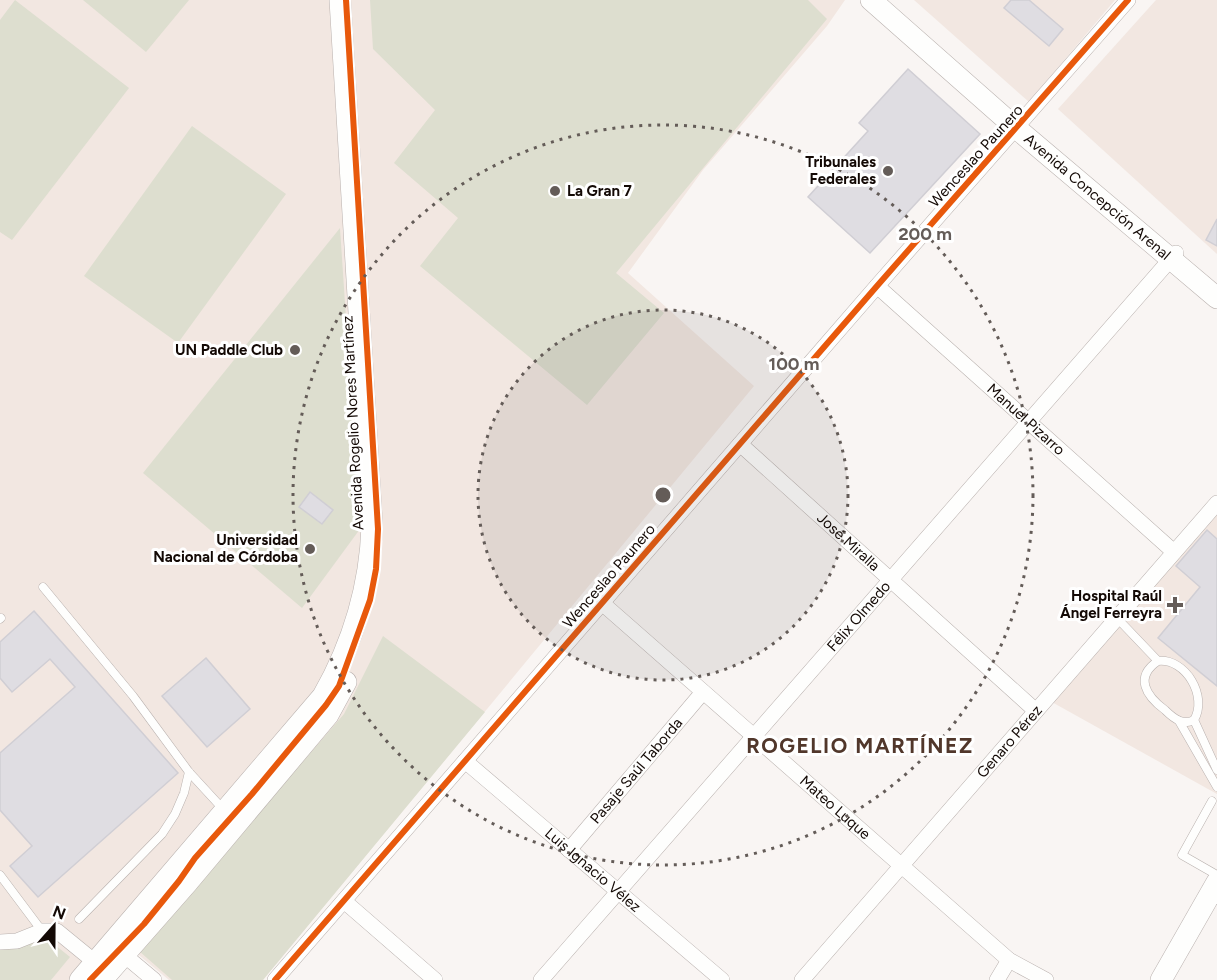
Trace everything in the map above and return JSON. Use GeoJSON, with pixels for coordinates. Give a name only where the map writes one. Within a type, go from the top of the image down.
{"type":"FeatureCollection","features":[{"type":"Feature","properties":{"kind":"main road","name":"Avenida Rogelio Nores Martínez"},"geometry":{"type":"LineString","coordinates":[[231,817],[322,696],[341,665],[360,614],[368,572],[372,526],[340,0]]}},
{"type":"Feature","properties":{"kind":"main road","name":"Avenida Rogelio Nores Martínez"},"geometry":{"type":"LineString","coordinates":[[80,980],[102,972],[118,949],[231,817],[328,715],[364,639],[375,606],[383,567],[383,503],[354,0]]}},
{"type":"Feature","properties":{"kind":"main road","name":"Avenida Concepción Arenal"},"geometry":{"type":"LineString","coordinates":[[871,0],[1020,124],[1173,256],[1217,298]]}},
{"type":"Feature","properties":{"kind":"main road","name":"Avenida Concepción Arenal"},"geometry":{"type":"LineString","coordinates":[[885,0],[1020,124]]}},
{"type":"Feature","properties":{"kind":"main road","name":"Avenida Concepción Arenal"},"geometry":{"type":"LineString","coordinates":[[1173,256],[1217,287]]}},
{"type":"Feature","properties":{"kind":"main road"},"geometry":{"type":"LineString","coordinates":[[1161,980],[1217,882]]}},
{"type":"Feature","properties":{"kind":"main road"},"geometry":{"type":"LineString","coordinates":[[1169,980],[1217,896]]}},
{"type":"Feature","properties":{"kind":"street","name":"Wenceslao Paunero"},"geometry":{"type":"LineString","coordinates":[[275,980],[1128,0]]}},
{"type":"Feature","properties":{"kind":"street","name":"Félix Olmedo"},"geometry":{"type":"LineString","coordinates":[[542,980],[1030,423],[1173,256]]}},
{"type":"Feature","properties":{"kind":"street","name":"Manuel Pizarro"},"geometry":{"type":"LineString","coordinates":[[877,286],[1174,552]]}},
{"type":"Feature","properties":{"kind":"street","name":"José Miralla"},"geometry":{"type":"LineString","coordinates":[[740,444],[1036,711]]}},
{"type":"Feature","properties":{"kind":"street","name":"Genaro Pérez"},"geometry":{"type":"LineString","coordinates":[[802,980],[1217,503]]}},
{"type":"Feature","properties":{"kind":"street","name":"Mateo Luque"},"geometry":{"type":"LineString","coordinates":[[602,603],[1009,960],[1046,980]]}},
{"type":"Feature","properties":{"kind":"street","name":"Pasaje Saúl Taborda"},"geometry":{"type":"LineString","coordinates":[[569,850],[703,692]]}},
{"type":"Feature","properties":{"kind":"street","name":"Luis Ignacio Vélez"},"geometry":{"type":"LineString","coordinates":[[465,761],[722,980]]}},
{"type":"Feature","properties":{"kind":"street"},"geometry":{"type":"LineString","coordinates":[[344,901],[435,980]]}},
{"type":"Feature","properties":{"kind":"street"},"geometry":{"type":"LineString","coordinates":[[0,942],[17,941],[42,930],[57,931],[102,972]]}},
{"type":"Feature","properties":{"kind":"street"},"geometry":{"type":"LineString","coordinates":[[118,949],[154,980]]}},
{"type":"Feature","properties":{"kind":"street"},"geometry":{"type":"LineString","coordinates":[[997,980],[1009,960]]}},
{"type":"Feature","properties":{"kind":"lane"},"geometry":{"type":"LineString","coordinates":[[43,587],[134,696],[189,771],[231,817]]}},
{"type":"Feature","properties":{"kind":"lane"},"geometry":{"type":"LineString","coordinates":[[1117,618],[1158,661]]}},
{"type":"Feature","properties":{"kind":"lane"},"geometry":{"type":"LineString","coordinates":[[1217,770],[1194,720],[1200,703],[1191,680],[1171,663],[1165,660],[1158,661],[1146,673],[1144,682],[1147,693],[1179,721],[1217,787]]}},
{"type":"Feature","properties":{"kind":"lane"},"geometry":{"type":"LineString","coordinates":[[1179,721],[1194,720]]}},
{"type":"Feature","properties":{"kind":"lane"},"geometry":{"type":"LineString","coordinates":[[79,919],[162,834],[175,814],[184,793],[189,771]]}},
{"type":"Feature","properties":{"kind":"lane"},"geometry":{"type":"LineString","coordinates":[[1212,801],[1182,855],[1217,875]]}},
{"type":"Feature","properties":{"kind":"lane"},"geometry":{"type":"LineString","coordinates":[[0,875],[42,930]]}},
{"type":"Feature","properties":{"kind":"shaded area","name":"Universidad Nacional de Córdoba"},"geometry":{"type":"Polygon","coordinates":[[[0,0],[845,0],[827,26],[703,170],[628,273],[754,386],[263,980],[169,980],[111,932],[71,980],[0,980],[0,0]]]}},
{"type":"Feature","properties":{"kind":"shaded area"},"geometry":{"type":"Polygon","coordinates":[[[15,0],[129,88],[12,240],[0,232],[0,20],[15,0]]]}},
{"type":"Feature","properties":{"kind":"shaded area"},"geometry":{"type":"Polygon","coordinates":[[[83,0],[189,0],[146,52],[83,0]]]}},
{"type":"Feature","properties":{"kind":"shaded area","name":"La Gran 7"},"geometry":{"type":"Polygon","coordinates":[[[370,0],[808,0],[827,19],[616,273],[664,313],[587,405],[420,266],[458,218],[394,163],[435,110],[373,49],[370,0]]]}},
{"type":"Feature","properties":{"kind":"shaded area"},"geometry":{"type":"Polygon","coordinates":[[[914,0],[1115,0],[1029,102],[914,0]]]}},
{"type":"Feature","properties":{"kind":"shaded area"},"geometry":{"type":"Polygon","coordinates":[[[1156,0],[1217,0],[1217,254],[1058,109],[1156,0]]]}},
{"type":"Feature","properties":{"kind":"shaded area"},"geometry":{"type":"Polygon","coordinates":[[[192,126],[286,194],[178,343],[84,276],[192,126]]]}},
{"type":"Feature","properties":{"kind":"shaded area","name":"UN Paddle Club"},"geometry":{"type":"Polygon","coordinates":[[[340,228],[360,529],[302,608],[143,473],[340,228]]]}},
{"type":"Feature","properties":{"kind":"shaded area","name":"Hospital Raúl Ángel Ferreyra"},"geometry":{"type":"Polygon","coordinates":[[[1217,509],[1217,794],[1050,701],[1217,509]]]}},
{"type":"Feature","properties":{"kind":"shaded area"},"geometry":{"type":"Polygon","coordinates":[[[383,636],[485,712],[263,980],[172,980],[139,951],[344,714],[383,636]]]}},
{"type":"Feature","properties":{"kind":"shaded area"},"geometry":{"type":"Polygon","coordinates":[[[45,937],[70,957],[51,980],[0,980],[0,946],[45,937]]]}},
{"type":"Feature","properties":{"kind":"building"},"geometry":{"type":"Polygon","coordinates":[[[1011,0],[1029,0],[1063,29],[1049,46],[1004,8],[1011,0]]]}},
{"type":"Feature","properties":{"kind":"building","name":"Tribunales Federales"},"geometry":{"type":"Polygon","coordinates":[[[908,69],[980,134],[870,253],[808,197],[868,131],[859,123],[908,69]]]}},
{"type":"Feature","properties":{"kind":"building"},"geometry":{"type":"Polygon","coordinates":[[[1217,219],[1217,246],[1206,240],[1217,219]]]}},
{"type":"Feature","properties":{"kind":"building"},"geometry":{"type":"Polygon","coordinates":[[[310,492],[333,510],[322,524],[299,507],[310,492]]]}},
{"type":"Feature","properties":{"kind":"building"},"geometry":{"type":"Polygon","coordinates":[[[1207,530],[1217,539],[1217,686],[1158,638],[1200,587],[1176,566],[1207,530]]]}},
{"type":"Feature","properties":{"kind":"building"},"geometry":{"type":"Polygon","coordinates":[[[34,611],[178,773],[38,897],[10,866],[32,846],[0,810],[0,753],[75,687],[50,659],[12,692],[0,678],[0,642],[34,611]]]}},
{"type":"Feature","properties":{"kind":"building"},"geometry":{"type":"Polygon","coordinates":[[[206,658],[250,709],[207,747],[162,696],[206,658]]]}},
{"type":"Feature","properties":{"kind":"cycle path"},"geometry":{"type":"LineString","coordinates":[[90,980],[144,924],[195,858],[326,705],[339,686],[370,600],[376,569],[378,529],[346,0]]}},
{"type":"Feature","properties":{"kind":"cycle path"},"geometry":{"type":"LineString","coordinates":[[275,980],[1128,0]]}},
{"type":"Feature","properties":{"kind":"place","name":"Tribunales Federales"},"geometry":{"type":"Point","coordinates":[888,171]}},
{"type":"Feature","properties":{"kind":"place","name":"La Gran 7"},"geometry":{"type":"Point","coordinates":[555,191]}},
{"type":"Feature","properties":{"kind":"place","name":"UN Paddle Club"},"geometry":{"type":"Point","coordinates":[295,350]}},
{"type":"Feature","properties":{"kind":"place","name":"Universidad Nacional de Córdoba"},"geometry":{"type":"Point","coordinates":[310,549]}},
{"type":"Feature","properties":{"kind":"place","name":"Hospital Raúl Ángel Ferreyra"},"geometry":{"type":"Point","coordinates":[1175,605]}},
{"type":"Feature","properties":{"kind":"district","name":"ROGELIO MARTÍNEZ"},"geometry":{"type":"Point","coordinates":[860,746]}}]}
